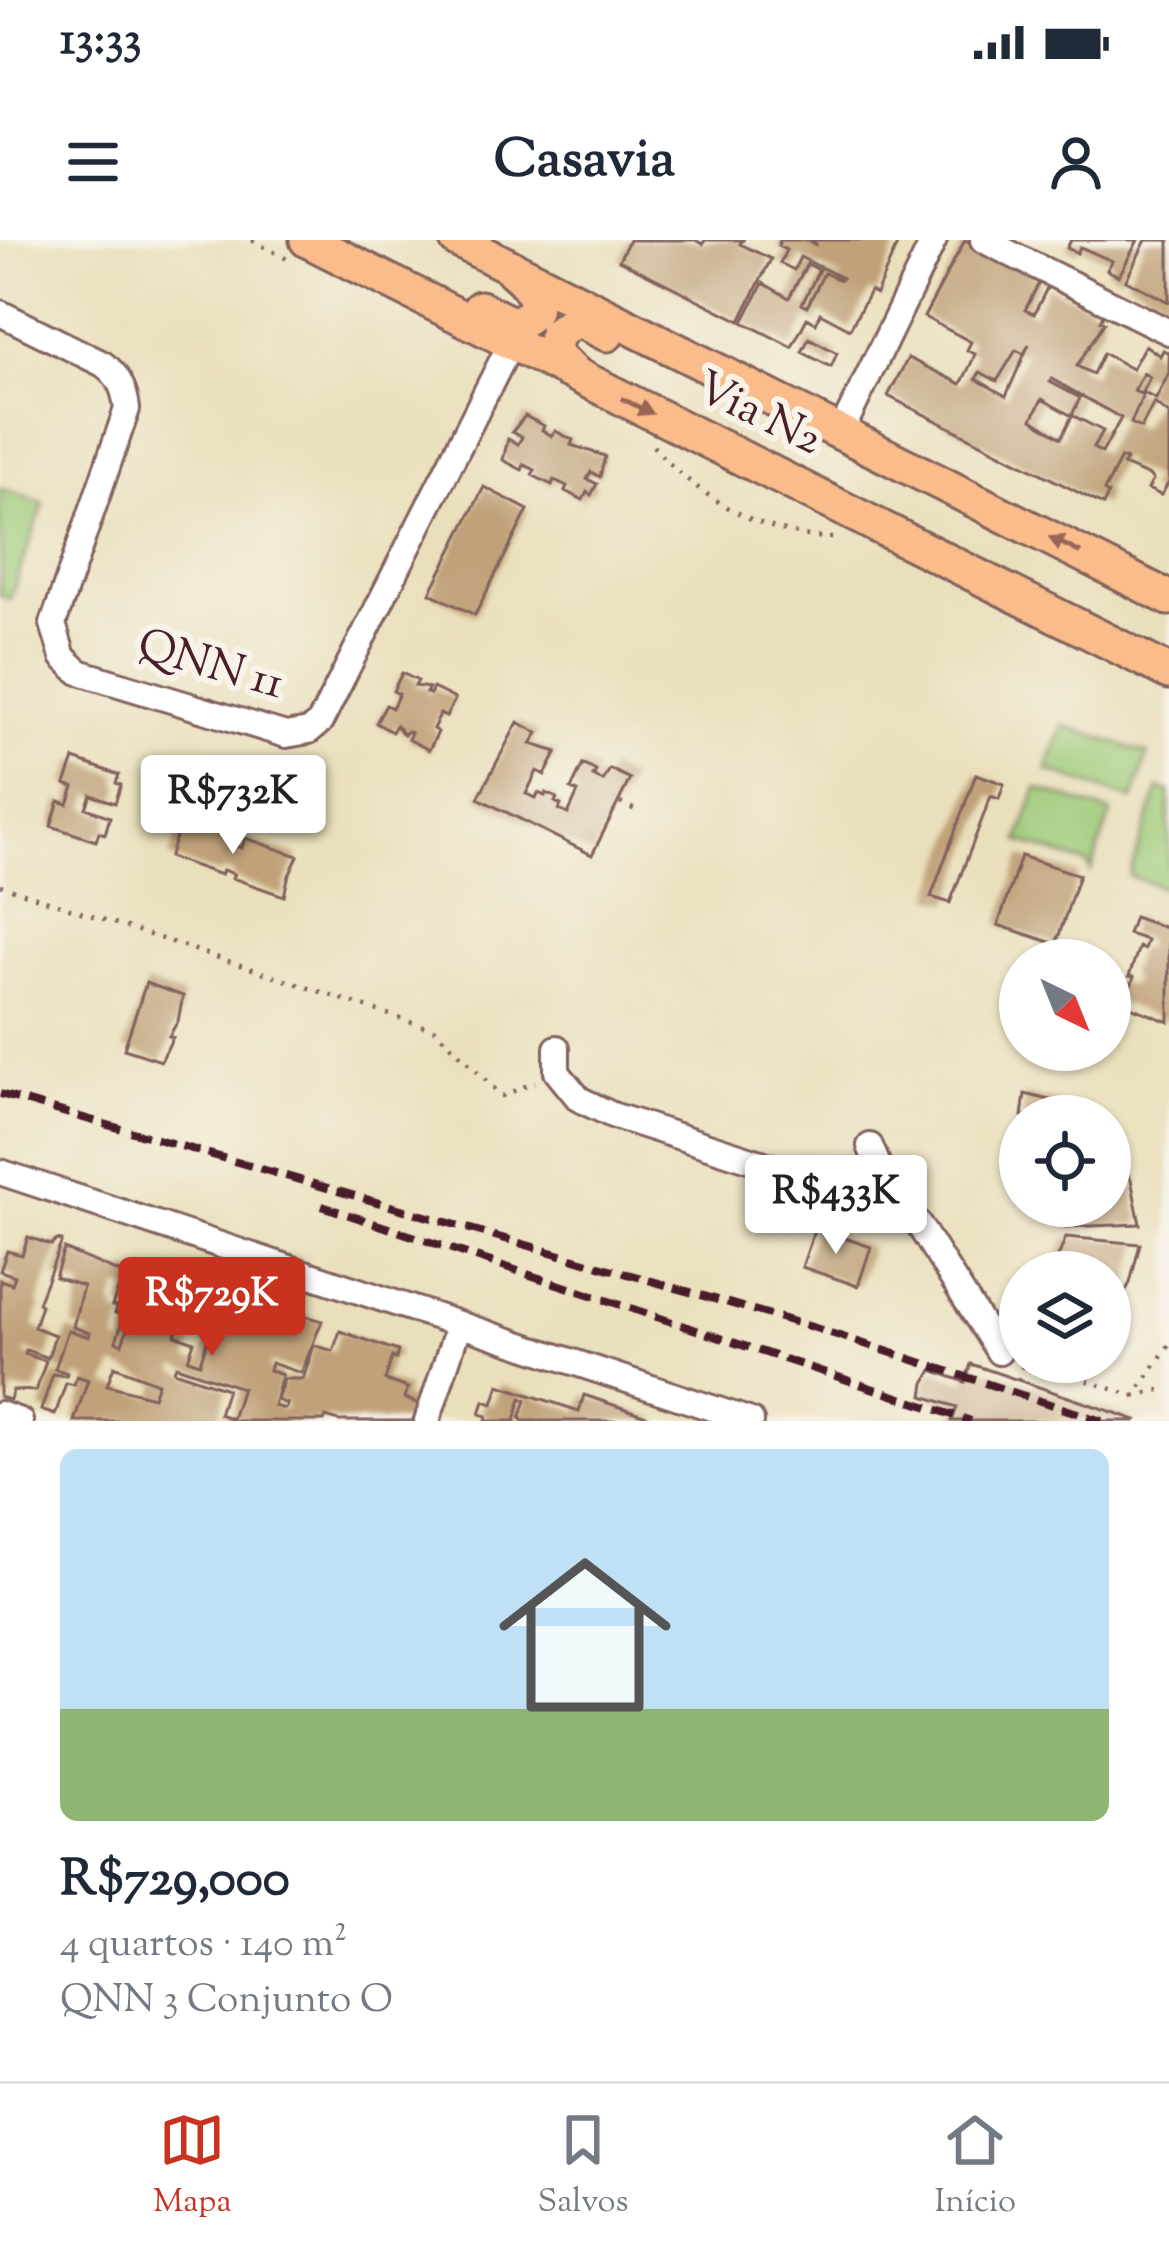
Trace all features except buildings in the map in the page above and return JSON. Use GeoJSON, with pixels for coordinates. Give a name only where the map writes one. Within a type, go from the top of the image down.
{"type":"FeatureCollection","features":[{"type":"Feature","properties":{"kind":"main road","name":"Via N2"},"geometry":{"type":"LineString","coordinates":[[307,240],[516,332],[584,380],[1169,672]]}},
{"type":"Feature","properties":{"kind":"main road"},"geometry":{"type":"LineString","coordinates":[[338,240],[512,324],[516,332],[536,302],[535,294],[506,265]]}},
{"type":"Feature","properties":{"kind":"main road"},"geometry":{"type":"LineString","coordinates":[[458,240],[1169,598]]}},
{"type":"Feature","properties":{"kind":"main road"},"geometry":{"type":"LineString","coordinates":[[584,380],[554,355],[556,334],[577,319],[732,397],[835,429]]}},
{"type":"Feature","properties":{"kind":"main road"},"geometry":{"type":"LineString","coordinates":[[1015,593],[1122,630],[1169,654]]}},
{"type":"Feature","properties":{"kind":"street"},"geometry":{"type":"LineString","coordinates":[[835,429],[934,240]]}},
{"type":"Feature","properties":{"kind":"street"},"geometry":{"type":"LineString","coordinates":[[983,240],[1169,332]]}},
{"type":"Feature","properties":{"kind":"street","name":"QNN 11"},"geometry":{"type":"LineString","coordinates":[[0,313],[103,364],[113,371],[126,395],[127,409],[53,624],[63,657],[80,673],[286,735],[308,731],[320,722],[516,332]]}},
{"type":"Feature","properties":{"kind":"street"},"geometry":{"type":"LineString","coordinates":[[557,1060],[579,1099],[612,1114],[917,1222],[999,1352]]}},
{"type":"Feature","properties":{"kind":"street"},"geometry":{"type":"LineString","coordinates":[[870,1146],[898,1213]]}},
{"type":"Feature","properties":{"kind":"street"},"geometry":{"type":"LineString","coordinates":[[0,1172],[751,1421]]}},
{"type":"Feature","properties":{"kind":"street"},"geometry":{"type":"LineString","coordinates":[[427,1421],[458,1324]]}},
{"type":"Feature","properties":{"kind":"street"},"geometry":{"type":"LineString","coordinates":[[0,1414],[20,1421]]}},
{"type":"Feature","properties":{"kind":"path"},"geometry":{"type":"LineString","coordinates":[[620,803],[638,811]]}},
{"type":"Feature","properties":{"kind":"path"},"geometry":{"type":"LineString","coordinates":[[0,885],[435,1030],[502,1096],[557,1060]]}},
{"type":"Feature","properties":{"kind":"path"},"geometry":{"type":"LineString","coordinates":[[1134,1396],[1169,1345]]}},
{"type":"Feature","properties":{"kind":"path"},"geometry":{"type":"LineString","coordinates":[[1093,1383],[1134,1396],[1169,1388]]}},
{"type":"Feature","properties":{"kind":"green space"},"geometry":{"type":"Polygon","coordinates":[[[0,488],[44,503],[10,599],[0,596],[0,488]]]}},
{"type":"Feature","properties":{"kind":"green space"},"geometry":{"type":"Polygon","coordinates":[[[1063,725],[1148,754],[1133,800],[1047,770],[1063,725]]]}},
{"type":"Feature","properties":{"kind":"green space"},"geometry":{"type":"Polygon","coordinates":[[[1037,788],[1111,813],[1091,871],[1088,864],[1019,841],[1037,788]]]}},
{"type":"Feature","properties":{"kind":"green space"},"geometry":{"type":"Polygon","coordinates":[[[1159,788],[1169,792],[1169,890],[1129,876],[1159,788]]]}},
{"type":"Feature","properties":{"kind":"railway"},"geometry":{"type":"LineString","coordinates":[[0,1094],[812,1327],[1102,1421]]}},
{"type":"Feature","properties":{"kind":"railway"},"geometry":{"type":"LineString","coordinates":[[322,1206],[971,1421]]}}]}
